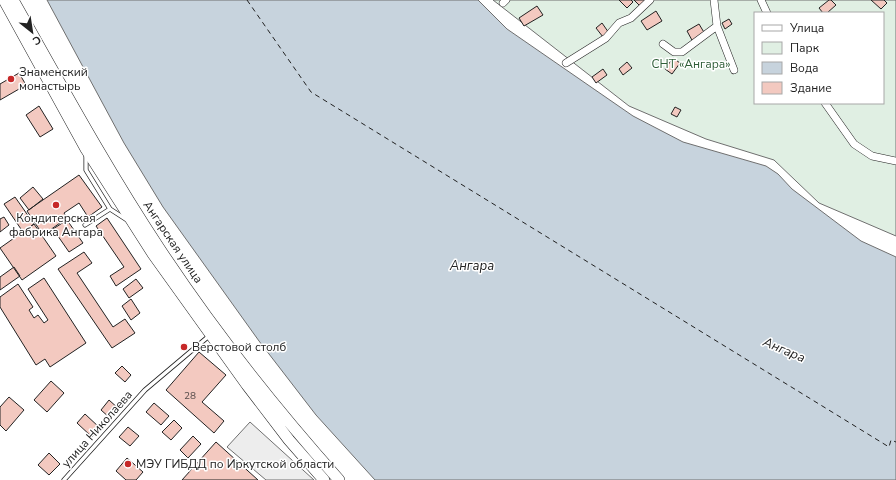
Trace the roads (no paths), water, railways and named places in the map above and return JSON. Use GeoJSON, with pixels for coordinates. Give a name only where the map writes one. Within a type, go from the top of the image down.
{"type":"FeatureCollection","features":[{"type":"Feature","properties":{"kind":"main road","name":"Ангарская улица"},"geometry":{"type":"LineString","coordinates":[[4,0],[86,150],[133,224],[210,335],[289,440],[324,480]]}},
{"type":"Feature","properties":{"kind":"main road","name":"Ангарская улица"},"geometry":{"type":"LineString","coordinates":[[13,0],[88,133],[159,248],[254,380],[295,431],[339,480]]}},
{"type":"Feature","properties":{"kind":"street"},"geometry":{"type":"LineString","coordinates":[[566,63],[606,38],[619,23],[631,18],[650,0]]}},
{"type":"Feature","properties":{"kind":"street"},"geometry":{"type":"LineString","coordinates":[[714,0],[717,26],[734,70]]}},
{"type":"Feature","properties":{"kind":"street"},"geometry":{"type":"LineString","coordinates":[[761,0],[767,12]]}},
{"type":"Feature","properties":{"kind":"street"},"geometry":{"type":"LineString","coordinates":[[664,44],[674,52],[682,52],[717,26]]}},
{"type":"Feature","properties":{"kind":"street"},"geometry":{"type":"LineString","coordinates":[[826,104],[854,144],[872,156],[896,161]]}},
{"type":"Feature","properties":{"kind":"lane"},"geometry":{"type":"LineString","coordinates":[[86,150],[86,170],[110,210],[133,224]]}},
{"type":"Feature","properties":{"kind":"lane"},"geometry":{"type":"LineString","coordinates":[[85,225],[110,210]]}},
{"type":"Feature","properties":{"kind":"lane","name":"улица Николаева"},"geometry":{"type":"LineString","coordinates":[[64,480],[145,390],[210,335]]}},
{"type":"Feature","properties":{"kind":"water","name":"Ангара"},"geometry":{"type":"Polygon","coordinates":[[[47,0],[478,0],[507,29],[633,116],[683,142],[766,166],[778,174],[792,189],[861,241],[896,257],[896,480],[375,480],[316,415],[259,341],[163,207],[124,143],[47,0]]]}},
{"type":"Feature","properties":{"kind":"place","name":"Знаменский монастырь"},"geometry":{"type":"Point","coordinates":[11,79]}},
{"type":"Feature","properties":{"kind":"place","name":"Кондитерская фабрика Ангара"},"geometry":{"type":"Point","coordinates":[56,205]}},
{"type":"Feature","properties":{"kind":"place","name":"Верстовой столб"},"geometry":{"type":"Point","coordinates":[184,347]}},
{"type":"Feature","properties":{"kind":"place","name":"МЭУ ГИБДД по Иркутской области"},"geometry":{"type":"Point","coordinates":[128,464]}},
{"type":"Feature","properties":{"kind":"park label","name":"СНТ «Ангара»"},"geometry":{"type":"Point","coordinates":[691,64]}}]}
